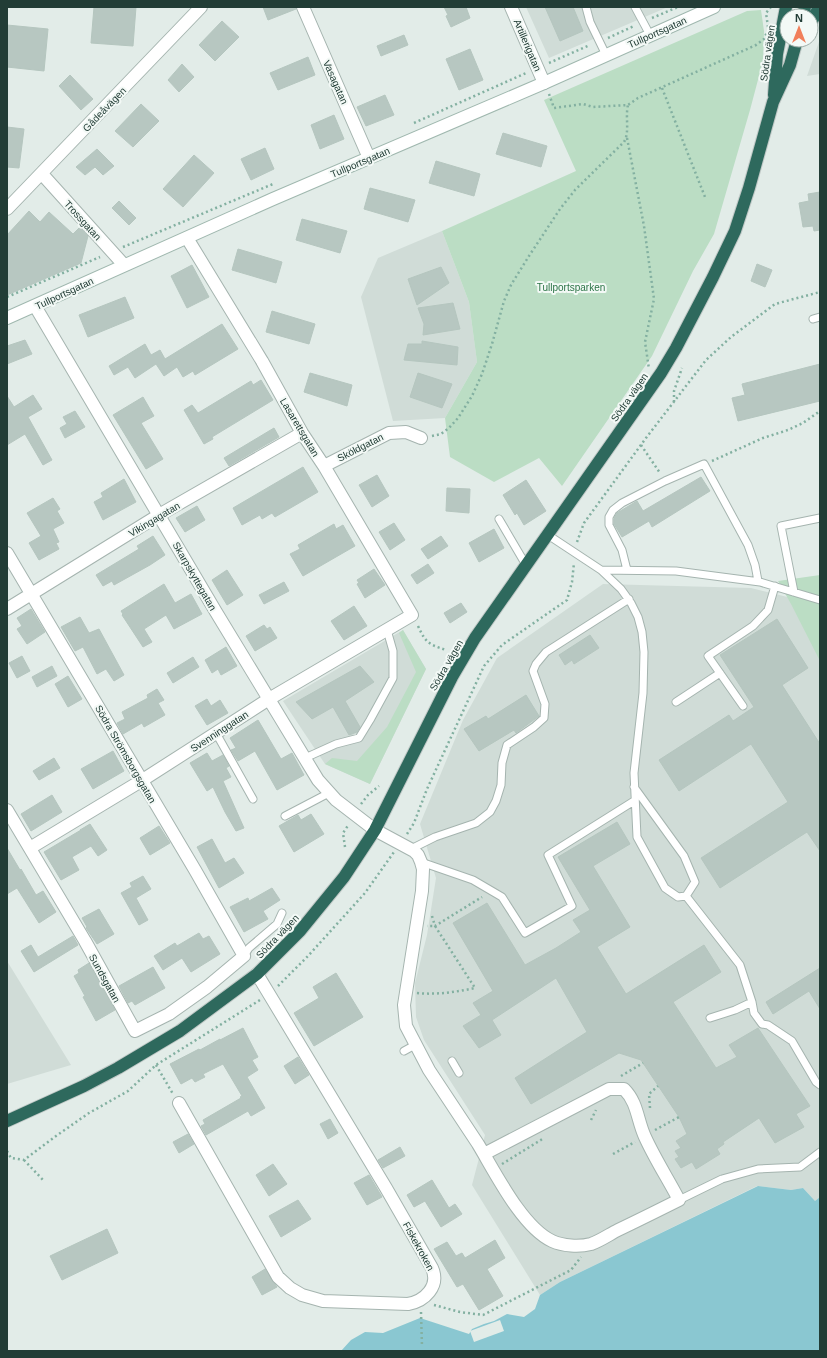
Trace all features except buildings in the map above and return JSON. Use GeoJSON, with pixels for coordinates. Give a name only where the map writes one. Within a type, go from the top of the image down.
{"type":"FeatureCollection","features":[{"type":"Feature","properties":{"kind":"highway","name":"Södra vägen"},"geometry":{"type":"LineString","coordinates":[[774,102],[777,54],[786,7]]}},
{"type":"Feature","properties":{"kind":"highway","name":"Södra vägen"},"geometry":{"type":"LineString","coordinates":[[7,1121],[46,1104],[118,1068],[180,1031],[257,974],[300,931],[344,877],[375,830],[452,677],[475,638],[661,373],[676,348],[713,277],[734,231],[749,188],[774,102],[790,65],[795,48]]}},
{"type":"Feature","properties":{"kind":"highway"},"geometry":{"type":"LineString","coordinates":[[790,65],[799,48]]}},
{"type":"Feature","properties":{"kind":"street","name":"Gådeåvägen"},"geometry":{"type":"LineString","coordinates":[[7,209],[201,7]]}},
{"type":"Feature","properties":{"kind":"street","name":"Vasagatan"},"geometry":{"type":"LineString","coordinates":[[303,7],[369,158]]}},
{"type":"Feature","properties":{"kind":"street","name":"Artillerigatan"},"geometry":{"type":"LineString","coordinates":[[511,7],[544,83]]}},
{"type":"Feature","properties":{"kind":"street","name":"Tullportsgatan"},"geometry":{"type":"LineString","coordinates":[[7,318],[273,198],[544,83],[714,7]]}},
{"type":"Feature","properties":{"kind":"street","name":"Trossgatan"},"geometry":{"type":"LineString","coordinates":[[42,174],[124,265]]}},
{"type":"Feature","properties":{"kind":"street","name":"Lasarettsgatan"},"geometry":{"type":"LineString","coordinates":[[187,238],[262,361],[302,433],[324,466],[411,616]]}},
{"type":"Feature","properties":{"kind":"street","name":"Skarpskyttegatan"},"geometry":{"type":"LineString","coordinates":[[35,306],[318,780],[336,800],[375,830],[411,849]]}},
{"type":"Feature","properties":{"kind":"street","name":"Sköldgatan"},"geometry":{"type":"LineString","coordinates":[[324,466],[389,433],[406,432],[421,438]]}},
{"type":"Feature","properties":{"kind":"street","name":"Vikingagatan"},"geometry":{"type":"LineString","coordinates":[[7,609],[159,515],[302,433]]}},
{"type":"Feature","properties":{"kind":"street","name":"Södra Strömsborgsgatan"},"geometry":{"type":"LineString","coordinates":[[7,553],[195,870],[244,956]]}},
{"type":"Feature","properties":{"kind":"street","name":"Svenninggatan"},"geometry":{"type":"LineString","coordinates":[[30,848],[141,781],[269,699],[411,616]]}},
{"type":"Feature","properties":{"kind":"street","name":"Sundsgatan"},"geometry":{"type":"LineString","coordinates":[[7,810],[136,1031],[169,1014],[207,987],[244,956]]}},
{"type":"Feature","properties":{"kind":"street"},"geometry":{"type":"LineString","coordinates":[[411,849],[418,855],[423,869],[422,891],[404,1005],[406,1026],[442,1092],[484,1154],[508,1194],[528,1222],[552,1241],[567,1245],[591,1244],[679,1200],[645,1136],[636,1108],[630,1096],[624,1089],[609,1089],[484,1154]]}},
{"type":"Feature","properties":{"kind":"street","name":"Fiskekroken"},"geometry":{"type":"LineString","coordinates":[[257,974],[386,1188],[432,1268],[434,1273],[432,1289],[420,1300]]}},
{"type":"Feature","properties":{"kind":"street"},"geometry":{"type":"LineString","coordinates":[[179,1104],[278,1278],[290,1288],[302,1295],[322,1301],[408,1304],[420,1300]]}},
{"type":"Feature","properties":{"kind":"lane"},"geometry":{"type":"LineString","coordinates":[[586,7],[590,22],[606,55]]}},
{"type":"Feature","properties":{"kind":"lane"},"geometry":{"type":"LineString","coordinates":[[635,7],[650,35]]}},
{"type":"Feature","properties":{"kind":"lane"},"geometry":{"type":"LineString","coordinates":[[627,570],[622,550],[609,525],[609,517],[612,510],[622,503],[665,481],[704,464],[748,545],[756,565],[758,581]]}},
{"type":"Feature","properties":{"kind":"lane"},"geometry":{"type":"LineString","coordinates":[[794,592],[780,526],[820,518]]}},
{"type":"Feature","properties":{"kind":"lane"},"geometry":{"type":"LineString","coordinates":[[499,519],[526,566]]}},
{"type":"Feature","properties":{"kind":"lane"},"geometry":{"type":"LineString","coordinates":[[548,535],[602,570],[629,599],[638,617],[642,632],[644,652],[643,693],[634,773],[634,801],[637,837],[665,888],[678,897],[686,896]]}},
{"type":"Feature","properties":{"kind":"lane"},"geometry":{"type":"LineString","coordinates":[[602,570],[676,571],[758,581],[820,600]]}},
{"type":"Feature","properties":{"kind":"lane"},"geometry":{"type":"LineString","coordinates":[[743,706],[708,656],[752,626],[768,610],[775,586]]}},
{"type":"Feature","properties":{"kind":"lane"},"geometry":{"type":"LineString","coordinates":[[411,849],[435,837],[476,823],[490,812],[496,801],[501,785],[502,763],[507,745],[534,727],[544,718],[545,704],[533,671],[536,664],[546,652],[629,599]]}},
{"type":"Feature","properties":{"kind":"lane"},"geometry":{"type":"LineString","coordinates":[[304,758],[336,744],[359,738],[393,678],[393,651],[387,630]]}},
{"type":"Feature","properties":{"kind":"lane"},"geometry":{"type":"LineString","coordinates":[[676,702],[720,673]]}},
{"type":"Feature","properties":{"kind":"lane"},"geometry":{"type":"LineString","coordinates":[[216,733],[253,799]]}},
{"type":"Feature","properties":{"kind":"lane"},"geometry":{"type":"LineString","coordinates":[[634,787],[684,856],[695,882],[686,896]]}},
{"type":"Feature","properties":{"kind":"lane"},"geometry":{"type":"LineString","coordinates":[[285,816],[329,793]]}},
{"type":"Feature","properties":{"kind":"lane"},"geometry":{"type":"LineString","coordinates":[[421,862],[473,880],[502,897],[525,933],[572,906],[548,855],[634,801]]}},
{"type":"Feature","properties":{"kind":"lane"},"geometry":{"type":"LineString","coordinates":[[686,896],[740,964],[754,1013],[762,1024],[768,1025],[792,1041],[816,1082],[820,1085]]}},
{"type":"Feature","properties":{"kind":"lane"},"geometry":{"type":"LineString","coordinates":[[244,956],[249,948],[277,924],[282,913]]}},
{"type":"Feature","properties":{"kind":"lane"},"geometry":{"type":"LineString","coordinates":[[710,1018],[735,1010],[752,1002]]}},
{"type":"Feature","properties":{"kind":"lane"},"geometry":{"type":"LineString","coordinates":[[404,1051],[415,1045]]}},
{"type":"Feature","properties":{"kind":"lane"},"geometry":{"type":"LineString","coordinates":[[452,1061],[459,1072]]}},
{"type":"Feature","properties":{"kind":"lane"},"geometry":{"type":"LineString","coordinates":[[679,1200],[722,1179],[758,1170],[800,1167],[820,1152]]}},
{"type":"Feature","properties":{"kind":"path"},"geometry":{"type":"LineString","coordinates":[[407,126],[678,7]]}},
{"type":"Feature","properties":{"kind":"path"},"geometry":{"type":"LineString","coordinates":[[544,83],[554,108],[583,104],[593,107],[628,105],[638,98],[756,45],[767,33],[769,24],[766,13],[771,7]]}},
{"type":"Feature","properties":{"kind":"path"},"geometry":{"type":"LineString","coordinates":[[662,88],[705,197]]}},
{"type":"Feature","properties":{"kind":"path"},"geometry":{"type":"LineString","coordinates":[[628,105],[626,111],[627,138],[644,226],[654,299],[645,342],[649,370]]}},
{"type":"Feature","properties":{"kind":"path"},"geometry":{"type":"LineString","coordinates":[[421,438],[441,434],[453,424],[465,408],[482,374],[504,301],[515,279],[564,204],[627,138]]}},
{"type":"Feature","properties":{"kind":"path"},"geometry":{"type":"LineString","coordinates":[[7,298],[277,182]]}},
{"type":"Feature","properties":{"kind":"path"},"geometry":{"type":"LineString","coordinates":[[674,403],[674,391],[682,368]]}},
{"type":"Feature","properties":{"kind":"path"},"geometry":{"type":"LineString","coordinates":[[704,464],[762,438],[788,430],[803,423],[820,411]]}},
{"type":"Feature","properties":{"kind":"path"},"geometry":{"type":"LineString","coordinates":[[641,446],[665,481]]}},
{"type":"Feature","properties":{"kind":"path"},"geometry":{"type":"LineString","coordinates":[[411,616],[422,636],[428,642],[446,650]]}},
{"type":"Feature","properties":{"kind":"path"},"geometry":{"type":"LineString","coordinates":[[417,925],[435,926],[493,891]]}},
{"type":"Feature","properties":{"kind":"path"},"geometry":{"type":"LineString","coordinates":[[406,992],[431,994],[457,992],[476,988],[435,926],[432,916]]}},
{"type":"Feature","properties":{"kind":"path"},"geometry":{"type":"LineString","coordinates":[[156,1065],[179,1104]]}},
{"type":"Feature","properties":{"kind":"path"},"geometry":{"type":"LineString","coordinates":[[650,1113],[649,1094],[658,1086]]}},
{"type":"Feature","properties":{"kind":"path"},"geometry":{"type":"LineString","coordinates":[[613,1154],[679,1117]]}},
{"type":"Feature","properties":{"kind":"path"},"geometry":{"type":"LineString","coordinates":[[7,1160],[11,1158]]}},
{"type":"Feature","properties":{"kind":"path"},"geometry":{"type":"LineString","coordinates":[[24,1160],[44,1180]]}},
{"type":"Feature","properties":{"kind":"path"},"geometry":{"type":"LineString","coordinates":[[420,1300],[460,1312],[483,1314],[571,1270],[591,1244]]}},
{"type":"Feature","properties":{"kind":"path"},"geometry":{"type":"LineString","coordinates":[[421,1321],[422,1346]]}},
{"type":"Feature","properties":{"kind":"shaded area"},"geometry":{"type":"Polygon","coordinates":[[[526,7],[668,7],[549,58],[526,7]]]}},
{"type":"Feature","properties":{"kind":"shaded area"},"geometry":{"type":"Polygon","coordinates":[[[820,39],[820,74],[807,76],[817,48],[819,48],[820,39]]]}},
{"type":"Feature","properties":{"kind":"shaded area"},"geometry":{"type":"Polygon","coordinates":[[[442,231],[469,302],[477,362],[445,418],[393,421],[361,297],[378,258],[442,231]]]}},
{"type":"Feature","properties":{"kind":"shaded area"},"geometry":{"type":"Polygon","coordinates":[[[603,584],[751,588],[820,605],[820,1197],[815,1201],[803,1188],[791,1190],[757,1186],[560,1282],[540,1295],[472,1185],[485,1135],[424,1040],[416,1017],[415,983],[427,935],[436,878],[420,824],[463,720],[497,658],[603,584]]]}},
{"type":"Feature","properties":{"kind":"shaded area"},"geometry":{"type":"Polygon","coordinates":[[[403,630],[426,669],[370,784],[325,764],[283,701],[403,630]]]}},
{"type":"Feature","properties":{"kind":"shaded area"},"geometry":{"type":"Polygon","coordinates":[[[7,961],[71,1065],[7,1084],[7,961]]]}},
{"type":"Feature","properties":{"kind":"green space","name":"Tullportsparken"},"geometry":{"type":"Polygon","coordinates":[[[761,10],[764,31],[763,61],[714,234],[693,271],[652,356],[562,486],[539,458],[494,482],[450,457],[445,418],[477,362],[469,302],[442,231],[576,171],[544,100],[747,11],[761,10]]]}},
{"type":"Feature","properties":{"kind":"green space"},"geometry":{"type":"Polygon","coordinates":[[[820,575],[820,661],[778,581],[820,575]]]}},
{"type":"Feature","properties":{"kind":"green space"},"geometry":{"type":"Polygon","coordinates":[[[403,630],[426,669],[370,784],[325,764],[332,758],[357,761],[387,727],[416,672],[399,633],[403,630]]]}},
{"type":"Feature","properties":{"kind":"water"},"geometry":{"type":"Polygon","coordinates":[[[758,1186],[791,1190],[803,1188],[815,1201],[820,1197],[820,1351],[341,1351],[351,1340],[365,1332],[383,1333],[420,1318],[469,1334],[472,1329],[494,1321],[507,1314],[524,1317],[535,1309],[540,1295],[560,1282],[758,1186]]]}},
{"type":"Feature","properties":{"kind":"pier"},"geometry":{"type":"Polygon","coordinates":[[[500,1320],[504,1331],[474,1342],[470,1331],[500,1320]]]}}]}
